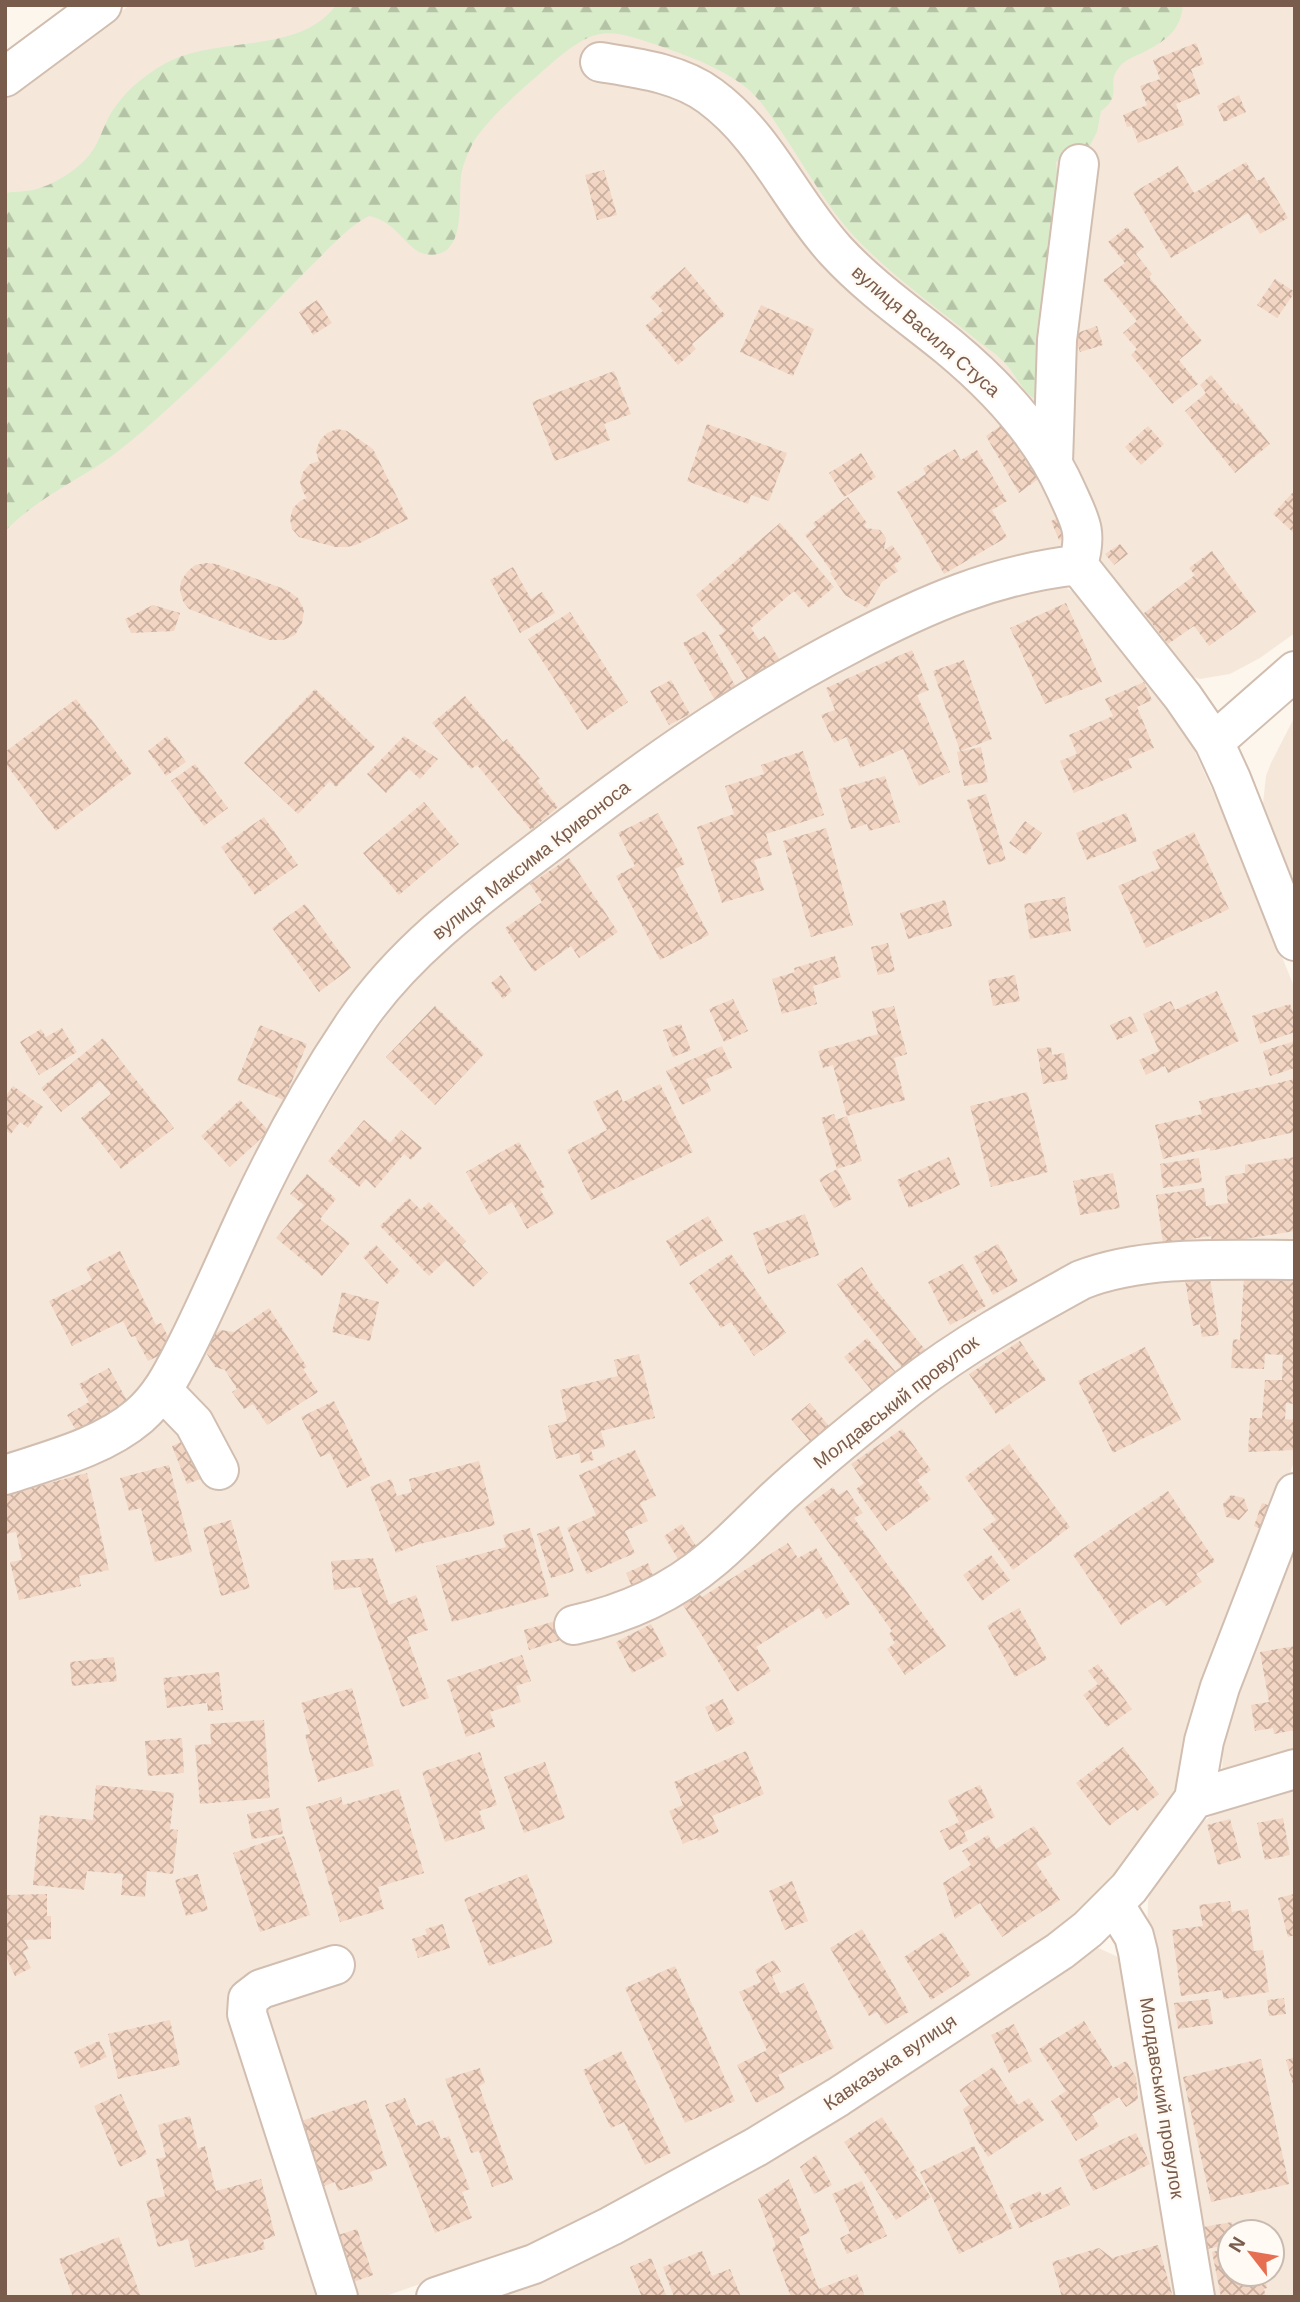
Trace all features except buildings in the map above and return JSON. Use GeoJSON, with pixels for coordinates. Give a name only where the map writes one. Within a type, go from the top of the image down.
{"type":"FeatureCollection","features":[{"type":"Feature","properties":{"kind":"street"},"geometry":{"type":"LineString","coordinates":[[5,77],[102,5]]}},
{"type":"Feature","properties":{"kind":"street","name":"вулиця Василя Стуса"},"geometry":{"type":"LineString","coordinates":[[600,62],[647,70],[691,84],[739,119],[760,143],[809,218],[839,254],[888,300],[950,348],[991,385],[1021,420],[1053,463],[1082,530],[1084,545],[1078,565]]}},
{"type":"Feature","properties":{"kind":"street"},"geometry":{"type":"LineString","coordinates":[[1053,463],[1057,340],[1079,164]]}},
{"type":"Feature","properties":{"kind":"street"},"geometry":{"type":"LineString","coordinates":[[1078,565],[1183,697],[1214,742],[1295,941]]}},
{"type":"Feature","properties":{"kind":"street","name":"вулиця Максима Кривоноса"},"geometry":{"type":"LineString","coordinates":[[5,1475],[79,1449],[118,1431],[135,1419],[163,1391],[203,1313],[265,1179],[318,1080],[371,1002],[446,923],[589,811],[688,741],[817,661],[917,610],[994,580],[1078,565]]}},
{"type":"Feature","properties":{"kind":"street"},"geometry":{"type":"LineString","coordinates":[[1214,742],[1295,671]]}},
{"type":"Feature","properties":{"kind":"street","name":"Молдавський провулок"},"geometry":{"type":"LineString","coordinates":[[574,1625],[636,1607],[680,1582],[711,1560],[782,1493],[911,1386],[979,1337],[1081,1280],[1104,1273],[1163,1264],[1295,1260]]}},
{"type":"Feature","properties":{"kind":"street"},"geometry":{"type":"LineString","coordinates":[[163,1391],[194,1423],[219,1470]]}},
{"type":"Feature","properties":{"kind":"street"},"geometry":{"type":"LineString","coordinates":[[1295,1493],[1220,1687],[1204,1741],[1194,1799],[1295,1769]]}},
{"type":"Feature","properties":{"kind":"street","name":"Кавказька вулиця"},"geometry":{"type":"LineString","coordinates":[[436,2297],[534,2264],[611,2226],[756,2147],[838,2097],[1060,1951],[1088,1929],[1145,1870],[1194,1799]]}},
{"type":"Feature","properties":{"kind":"street","name":"Молдавський провулок"},"geometry":{"type":"LineString","coordinates":[[1114,1904],[1134,1936],[1138,1952],[1195,2297]]}},
{"type":"Feature","properties":{"kind":"street"},"geometry":{"type":"LineString","coordinates":[[335,1965],[261,1989],[248,1999],[247,2014],[338,2297]]}},
{"type":"Feature","properties":{"kind":"shaded area"},"geometry":{"type":"Polygon","coordinates":[[[130,5],[1295,5],[1295,633],[1260,658],[1230,674],[1200,679],[1186,675],[1092,554],[910,602],[385,957],[371,970],[340,1009],[319,1045],[185,1327],[122,1413],[5,1462],[5,97],[130,5]]]}},
{"type":"Feature","properties":{"kind":"shaded area"},"geometry":{"type":"Polygon","coordinates":[[[1059,584],[1080,595],[1186,732],[1236,843],[1295,989],[1295,1459],[1171,1802],[1104,1897],[863,2067],[568,2232],[383,2297],[5,2297],[5,1488],[124,1438],[258,1225],[363,1047],[432,956],[457,931],[750,717],[947,612],[1059,584]]]}},
{"type":"Feature","properties":{"kind":"shaded area"},"geometry":{"type":"Polygon","coordinates":[[[1295,716],[1295,899],[1264,817],[1263,803],[1266,776],[1295,716]]]}},
{"type":"Feature","properties":{"kind":"shaded area"},"geometry":{"type":"Polygon","coordinates":[[[1295,1535],[1295,1760],[1222,1777],[1224,1712],[1295,1535]]]}},
{"type":"Feature","properties":{"kind":"shaded area"},"geometry":{"type":"Polygon","coordinates":[[[1295,1781],[1295,2297],[1208,2297],[1147,1934],[1148,1902],[1152,1885],[1185,1835],[1218,1811],[1295,1781]]]}},
{"type":"Feature","properties":{"kind":"shaded area"},"geometry":{"type":"Polygon","coordinates":[[[1096,1947],[1125,1960],[1183,2297],[478,2297],[1090,1949],[1096,1947]]]}},
{"type":"Feature","properties":{"kind":"green space"},"geometry":{"type":"Polygon","coordinates":[[[336,5],[1183,5],[1179,22],[1170,35],[1122,64],[1117,71],[1112,99],[1101,111],[1097,132],[1088,149],[1056,162],[1057,174],[1065,191],[1036,400],[1026,392],[999,357],[895,275],[852,234],[770,114],[749,90],[723,72],[680,53],[625,35],[602,34],[580,42],[552,63],[510,100],[481,132],[463,167],[458,227],[448,249],[439,254],[425,254],[412,247],[387,223],[369,216],[361,221],[338,240],[209,371],[144,430],[123,448],[35,505],[5,531],[5,193],[37,189],[61,179],[76,168],[93,150],[121,99],[141,80],[164,64],[192,53],[260,42],[303,31],[321,20],[336,5]]]}}]}
